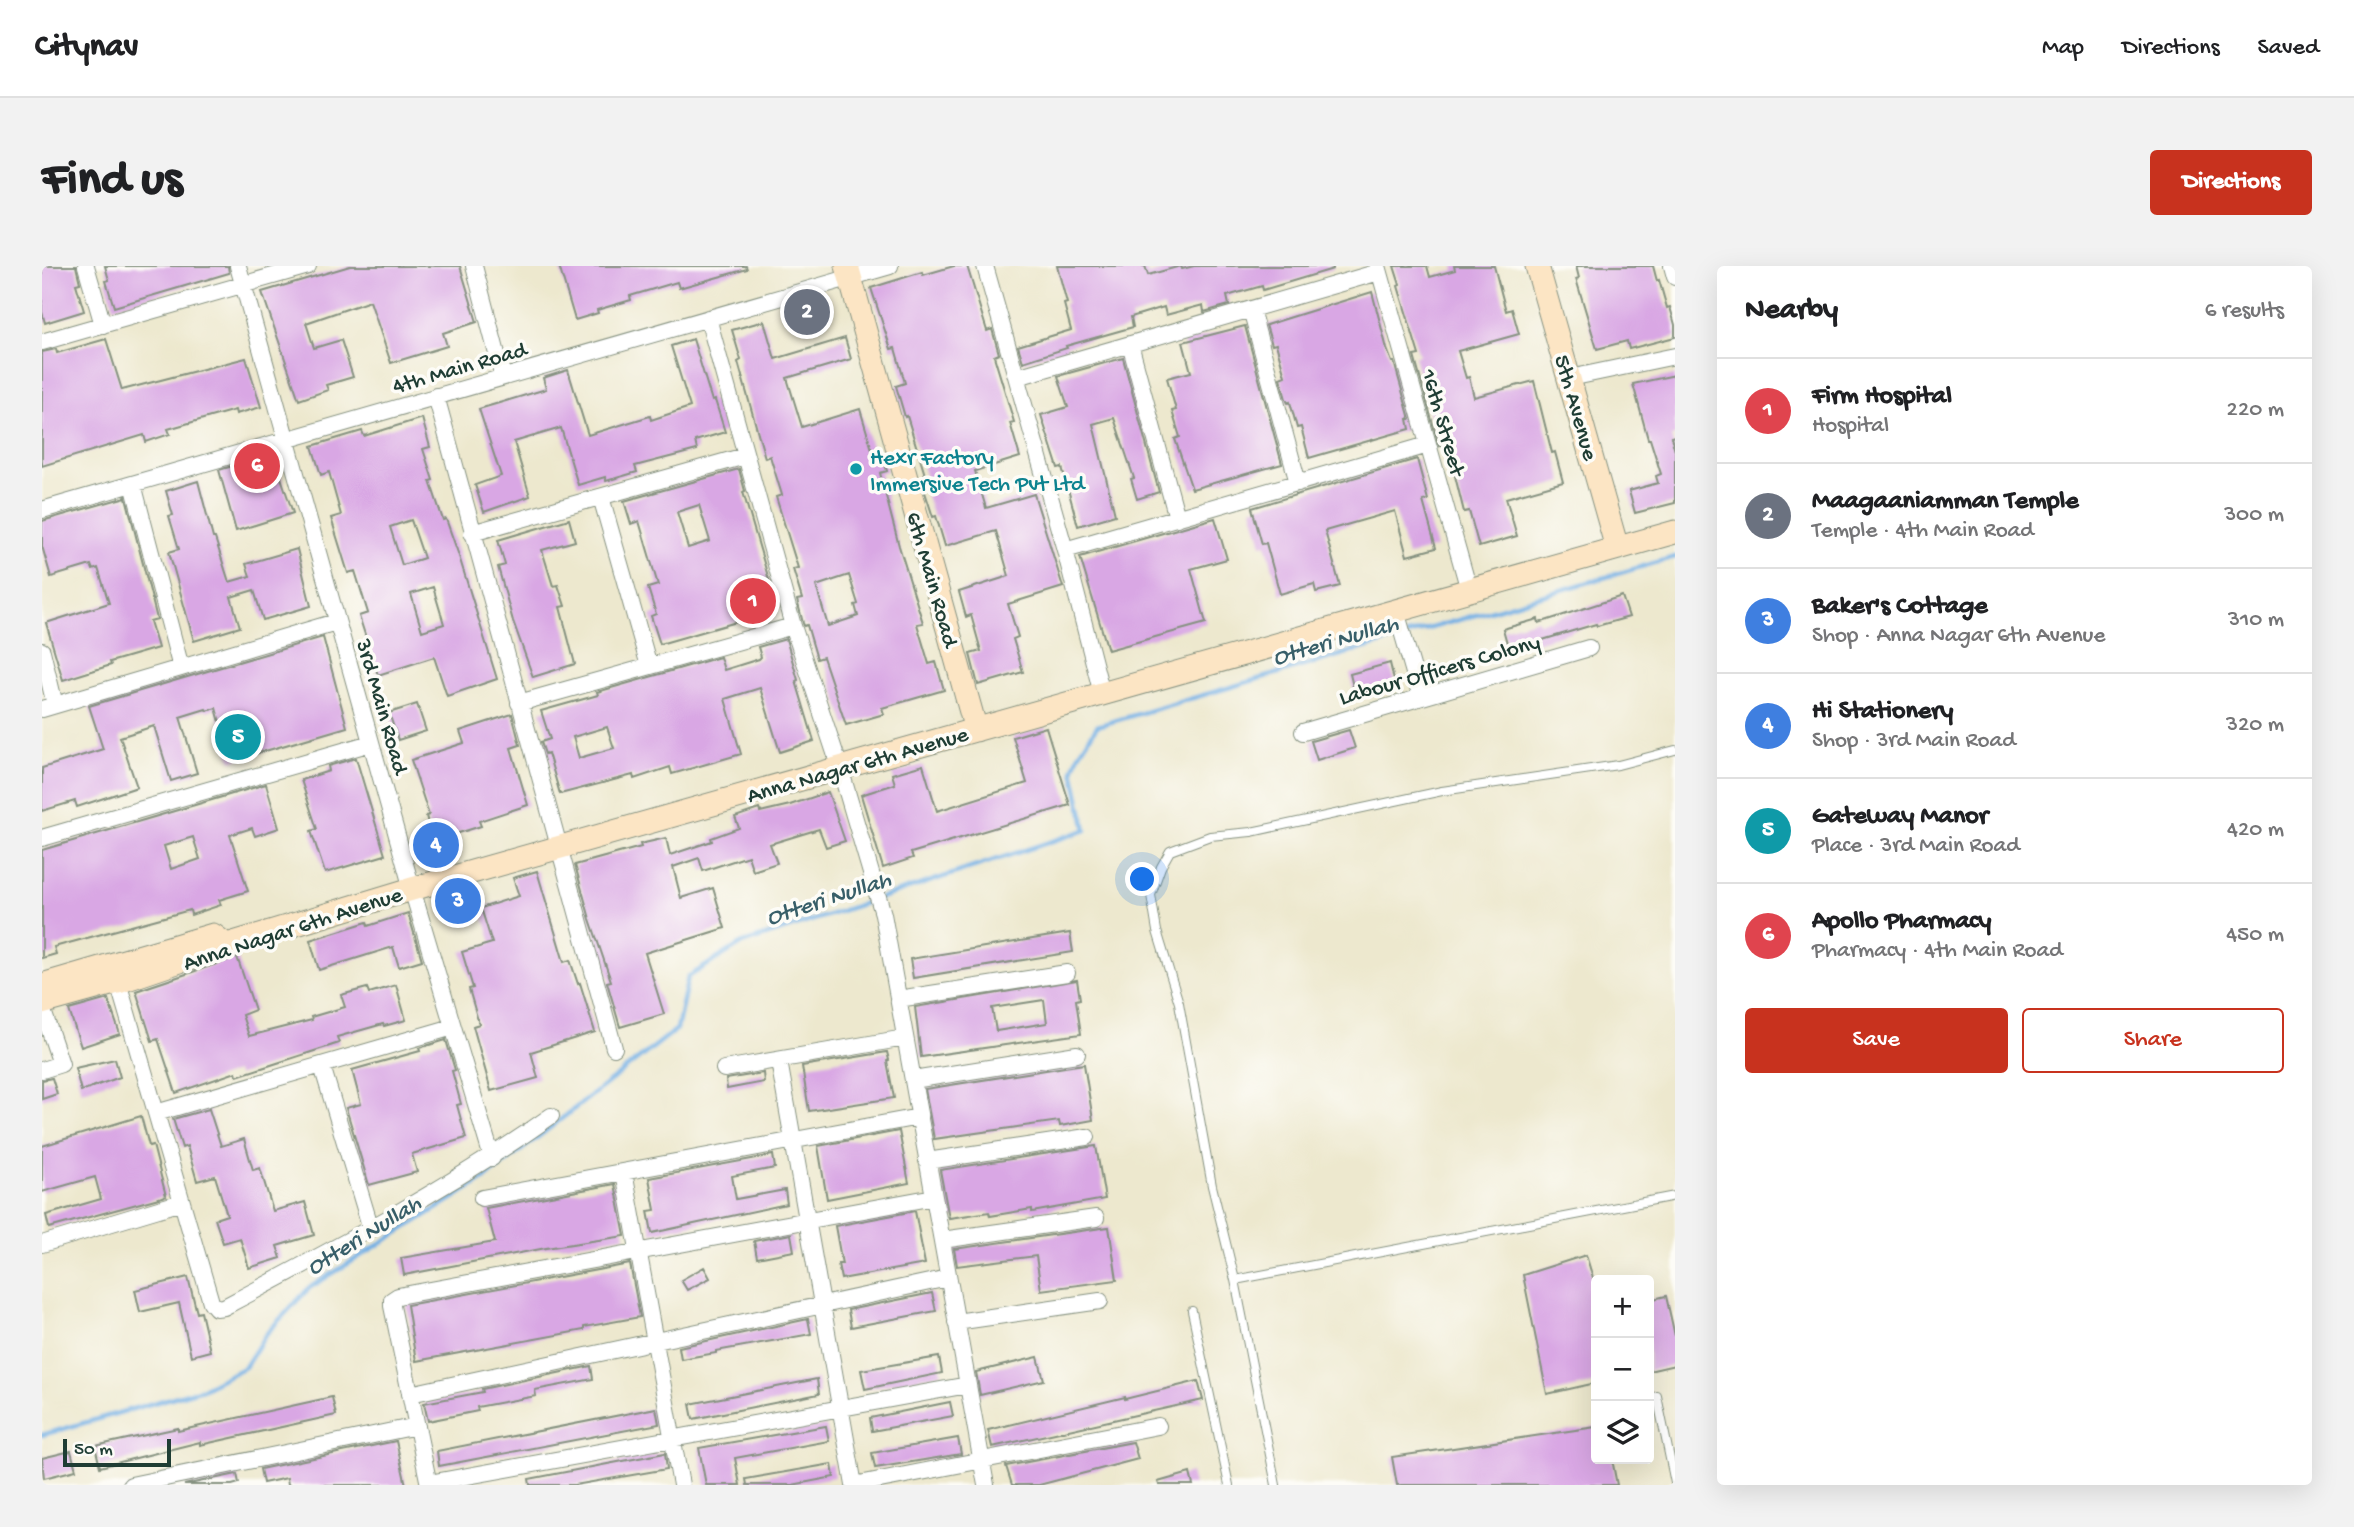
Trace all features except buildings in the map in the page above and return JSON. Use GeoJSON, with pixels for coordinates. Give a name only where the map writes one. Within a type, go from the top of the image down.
{"type":"FeatureCollection","features":[{"type":"Feature","properties":{"kind":"street"},"geometry":{"type":"LineString","coordinates":[[86,266],[103,325]]}},
{"type":"Feature","properties":{"kind":"street","name":"3rd Main Road"},"geometry":{"type":"LineString","coordinates":[[238,266],[412,889],[492,1157]]}},
{"type":"Feature","properties":{"kind":"street"},"geometry":{"type":"LineString","coordinates":[[42,342],[308,266]]}},
{"type":"Feature","properties":{"kind":"street"},"geometry":{"type":"LineString","coordinates":[[474,266],[503,377]]}},
{"type":"Feature","properties":{"kind":"street","name":"4th Main Road"},"geometry":{"type":"LineString","coordinates":[[42,510],[708,318],[848,272],[890,266]]}},
{"type":"Feature","properties":{"kind":"street"},"geometry":{"type":"LineString","coordinates":[[985,266],[1065,550],[1102,694]]}},
{"type":"Feature","properties":{"kind":"street","name":"5th Avenue"},"geometry":{"type":"LineString","coordinates":[[1537,266],[1617,548]]}},
{"type":"Feature","properties":{"kind":"street"},"geometry":{"type":"LineString","coordinates":[[1672,266],[1675,277]]}},
{"type":"Feature","properties":{"kind":"street"},"geometry":{"type":"LineString","coordinates":[[1017,377],[1379,269]]}},
{"type":"Feature","properties":{"kind":"street","name":"16th Street"},"geometry":{"type":"LineString","coordinates":[[1379,269],[1469,590]]}},
{"type":"Feature","properties":{"kind":"street","name":"6th Main Road"},"geometry":{"type":"LineString","coordinates":[[848,272],[976,730]]}},
{"type":"Feature","properties":{"kind":"street"},"geometry":{"type":"LineString","coordinates":[[1251,309],[1298,483]]}},
{"type":"Feature","properties":{"kind":"street"},"geometry":{"type":"LineString","coordinates":[[708,318],[793,626],[840,768],[883,914],[986,1485]]}},
{"type":"Feature","properties":{"kind":"street"},"geometry":{"type":"LineString","coordinates":[[1130,344],[1177,518]]}},
{"type":"Feature","properties":{"kind":"street"},"geometry":{"type":"LineString","coordinates":[[1570,377],[1675,356]]}},
{"type":"Feature","properties":{"kind":"street"},"geometry":{"type":"LineString","coordinates":[[436,397],[614,1048]]}},
{"type":"Feature","properties":{"kind":"street"},"geometry":{"type":"LineString","coordinates":[[1065,550],[1428,445]]}},
{"type":"Feature","properties":{"kind":"street"},"geometry":{"type":"LineString","coordinates":[[472,533],[745,456]]}},
{"type":"Feature","properties":{"kind":"street"},"geometry":{"type":"LineString","coordinates":[[133,484],[181,668]]}},
{"type":"Feature","properties":{"kind":"street"},"geometry":{"type":"LineString","coordinates":[[601,497],[649,666]]}},
{"type":"Feature","properties":{"kind":"street","name":"Anna Nagar 6th Avenue"},"geometry":{"type":"LineString","coordinates":[[42,1006],[227,945],[412,889],[1102,694],[1401,628],[1469,590],[1675,532]]}},
{"type":"Feature","properties":{"kind":"street"},"geometry":{"type":"LineString","coordinates":[[42,651],[49,707],[337,622]]}},
{"type":"Feature","properties":{"kind":"street"},"geometry":{"type":"LineString","coordinates":[[519,703],[793,626]]}},
{"type":"Feature","properties":{"kind":"street"},"geometry":{"type":"LineString","coordinates":[[1401,628],[1421,698]]}},
{"type":"Feature","properties":{"kind":"street","name":"Labour Officers Colony"},"geometry":{"type":"LineString","coordinates":[[1303,732],[1589,648]]}},
{"type":"Feature","properties":{"kind":"street"},"geometry":{"type":"LineString","coordinates":[[42,838],[371,743]]}},
{"type":"Feature","properties":{"kind":"street"},"geometry":{"type":"LineString","coordinates":[[42,985],[213,935],[227,945]]}},
{"type":"Feature","properties":{"kind":"street"},"geometry":{"type":"LineString","coordinates":[[898,999],[1067,972]]}},
{"type":"Feature","properties":{"kind":"street"},"geometry":{"type":"LineString","coordinates":[[118,982],[211,1302],[216,1308],[224,1307],[371,1229],[492,1157],[551,1115]]}},
{"type":"Feature","properties":{"kind":"street"},"geometry":{"type":"LineString","coordinates":[[42,1006],[61,1064],[42,1070]]}},
{"type":"Feature","properties":{"kind":"street"},"geometry":{"type":"LineString","coordinates":[[156,1113],[453,1027]]}},
{"type":"Feature","properties":{"kind":"street"},"geometry":{"type":"LineString","coordinates":[[724,1069],[905,1038]]}},
{"type":"Feature","properties":{"kind":"street"},"geometry":{"type":"LineString","coordinates":[[913,1080],[1077,1054]]}},
{"type":"Feature","properties":{"kind":"street"},"geometry":{"type":"LineString","coordinates":[[779,1060],[854,1485],[1158,1426]]}},
{"type":"Feature","properties":{"kind":"street"},"geometry":{"type":"LineString","coordinates":[[322,1066],[371,1229]]}},
{"type":"Feature","properties":{"kind":"street"},"geometry":{"type":"LineString","coordinates":[[482,1198],[919,1117]]}},
{"type":"Feature","properties":{"kind":"street"},"geometry":{"type":"LineString","coordinates":[[927,1161],[1087,1137]]}},
{"type":"Feature","properties":{"kind":"street"},"geometry":{"type":"LineString","coordinates":[[624,1172],[681,1485]]}},
{"type":"Feature","properties":{"kind":"street"},"geometry":{"type":"LineString","coordinates":[[934,1198],[398,1296],[392,1300],[392,1306],[429,1484],[968,1385]]}},
{"type":"Feature","properties":{"kind":"street"},"geometry":{"type":"LineString","coordinates":[[42,1244],[182,1202]]}},
{"type":"Feature","properties":{"kind":"street"},"geometry":{"type":"LineString","coordinates":[[942,1240],[1096,1218]]}},
{"type":"Feature","properties":{"kind":"street"},"geometry":{"type":"LineString","coordinates":[[410,1394],[948,1278]]}},
{"type":"Feature","properties":{"kind":"street"},"geometry":{"type":"LineString","coordinates":[[956,1322],[1100,1301]]}},
{"type":"Feature","properties":{"kind":"street"},"geometry":{"type":"LineString","coordinates":[[131,1485],[417,1426]]}},
{"type":"Feature","properties":{"kind":"lane"},"geometry":{"type":"LineString","coordinates":[[1276,1485],[1235,1280],[1212,1186],[1179,1003],[1157,931],[1151,895],[1161,867],[1170,851],[1210,836],[1251,832],[1442,791],[1618,765],[1675,750]]}},
{"type":"Feature","properties":{"kind":"lane"},"geometry":{"type":"LineString","coordinates":[[1235,1280],[1675,1196]]}},
{"type":"Feature","properties":{"kind":"lane"},"geometry":{"type":"LineString","coordinates":[[1192,1311],[1229,1485]]}},
{"type":"Feature","properties":{"kind":"lane"},"geometry":{"type":"LineString","coordinates":[[1657,1396],[1675,1483]]}},
{"type":"Feature","properties":{"kind":"waterway","name":"Otteri Nullah"},"geometry":{"type":"LineString","coordinates":[[1407,635],[1675,557]]}},
{"type":"Feature","properties":{"kind":"waterway","name":"Otteri Nullah"},"geometry":{"type":"LineString","coordinates":[[42,1435],[202,1389],[245,1367],[266,1334],[309,1288],[484,1179],[677,1029],[688,977],[741,944],[1086,830],[1073,770],[1079,754],[1097,726],[1399,638]]}},
{"type":"Feature","properties":{"kind":"place","name":"Maagaaniamman Temple"},"geometry":{"type":"Point","coordinates":[807,312]}},
{"type":"Feature","properties":{"kind":"place","name":"Apollo Pharmacy"},"geometry":{"type":"Point","coordinates":[257,466]}},
{"type":"Feature","properties":{"kind":"place","name":"Hexr Factory Immersive Tech Pvt Ltd"},"geometry":{"type":"Point","coordinates":[856,469]}},
{"type":"Feature","properties":{"kind":"place","name":"Firm Hospital"},"geometry":{"type":"Point","coordinates":[753,601]}},
{"type":"Feature","properties":{"kind":"place","name":"Gateway Manor"},"geometry":{"type":"Point","coordinates":[238,737]}},
{"type":"Feature","properties":{"kind":"place","name":"Hi Stationery"},"geometry":{"type":"Point","coordinates":[436,845]}},
{"type":"Feature","properties":{"kind":"place","name":"Baker's Cottage"},"geometry":{"type":"Point","coordinates":[458,901]}}]}
